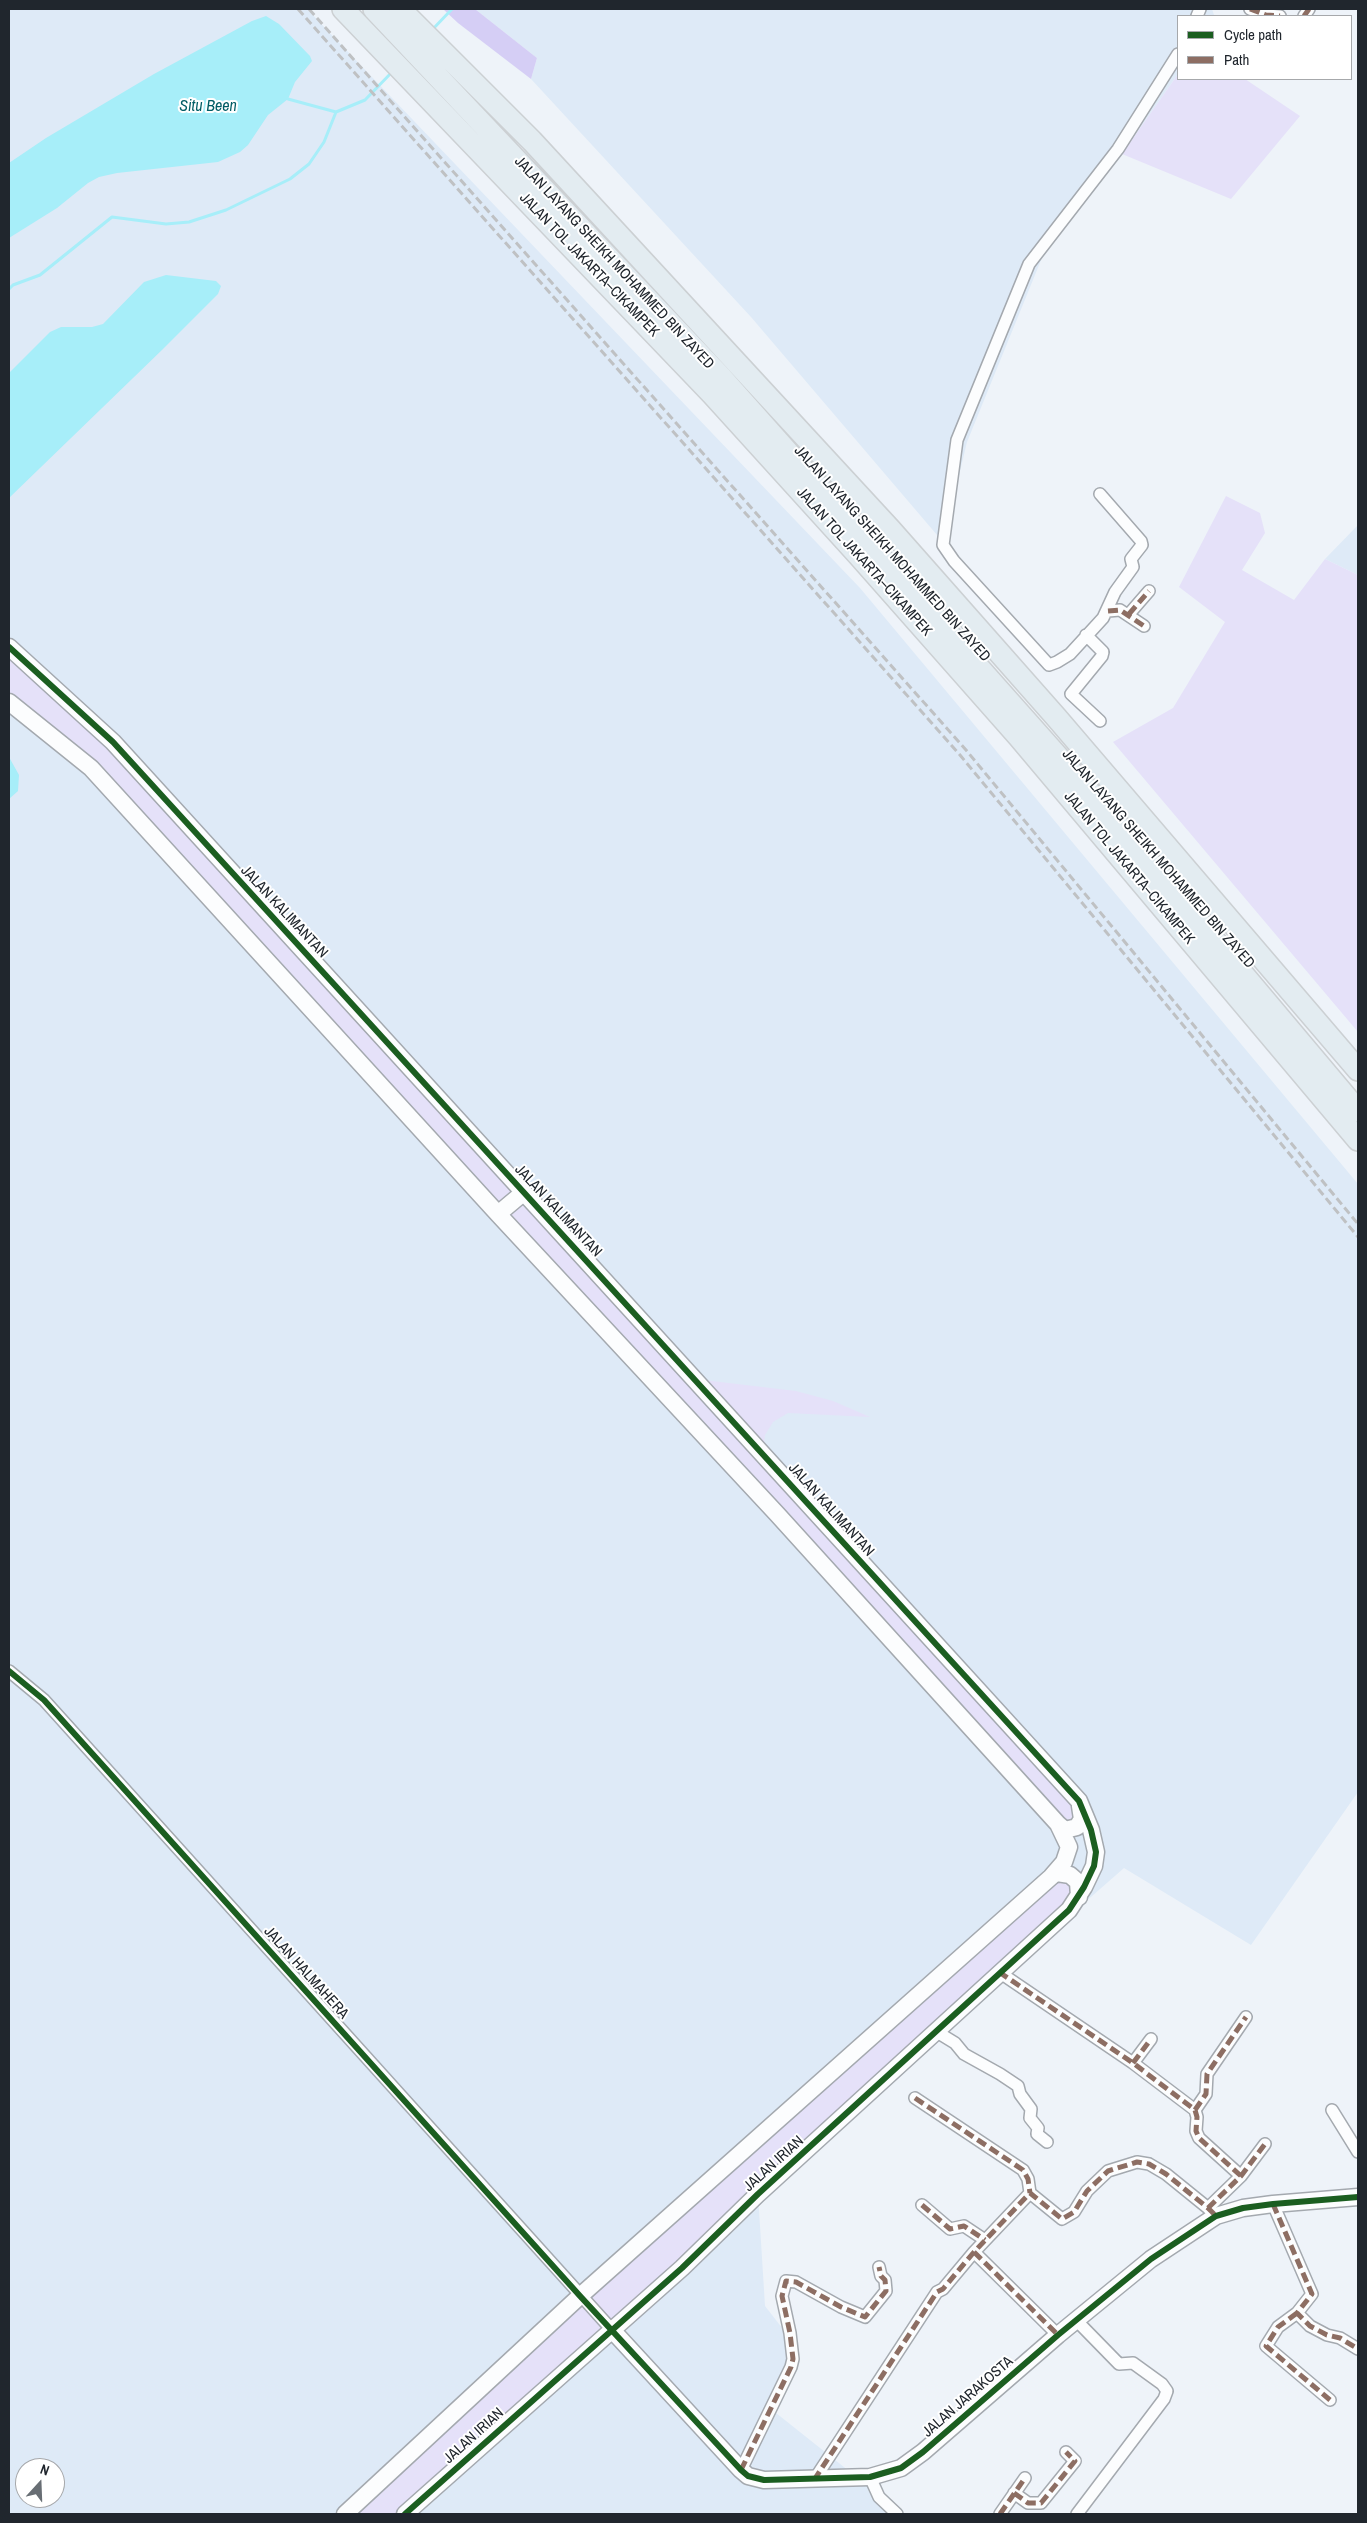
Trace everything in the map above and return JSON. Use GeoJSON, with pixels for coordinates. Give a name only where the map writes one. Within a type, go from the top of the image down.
{"type":"FeatureCollection","features":[{"type":"Feature","properties":{"kind":"highway","name":"JALAN TOL JAKARTA–CIKAMPEK"},"geometry":{"type":"LineString","coordinates":[[343,9],[373,38],[712,394],[859,556],[1018,736],[1358,1140]]}},
{"type":"Feature","properties":{"kind":"highway","name":"JALAN LAYANG SHEIKH MOHAMMED BIN ZAYED"},"geometry":{"type":"LineString","coordinates":[[374,9],[728,384],[1099,803],[1358,1111]]}},
{"type":"Feature","properties":{"kind":"highway","name":"JALAN LAYANG SHEIKH MOHAMMED BIN ZAYED"},"geometry":{"type":"LineString","coordinates":[[397,10],[903,564],[1232,943],[1358,1093]]}},
{"type":"Feature","properties":{"kind":"highway"},"geometry":{"type":"LineString","coordinates":[[397,10],[445,53],[532,141],[890,529],[1056,717],[1358,1070]]}},
{"type":"Feature","properties":{"kind":"street"},"geometry":{"type":"LineString","coordinates":[[1250,9],[1266,15]]}},
{"type":"Feature","properties":{"kind":"street"},"geometry":{"type":"LineString","coordinates":[[1100,494],[1142,543],[1131,560],[1133,567],[1115,592],[1108,611],[1070,654],[1057,662],[1049,664],[948,554],[943,539],[955,449],[1029,264],[1118,149],[1177,56]]}},
{"type":"Feature","properties":{"kind":"street"},"geometry":{"type":"LineString","coordinates":[[1129,614],[1149,591]]}},
{"type":"Feature","properties":{"kind":"street"},"geometry":{"type":"LineString","coordinates":[[1108,611],[1120,610],[1129,614],[1144,626]]}},
{"type":"Feature","properties":{"kind":"street"},"geometry":{"type":"LineString","coordinates":[[1086,636],[1103,652],[1102,656],[1071,694],[1100,721]]}},
{"type":"Feature","properties":{"kind":"street","name":"JALAN KALIMANTAN"},"geometry":{"type":"LineString","coordinates":[[9,647],[113,742],[1079,1801]]}},
{"type":"Feature","properties":{"kind":"street"},"geometry":{"type":"LineString","coordinates":[[9,702],[91,768],[498,1214],[778,1514],[1065,1830],[1077,1827],[1082,1819],[1079,1801]]}},
{"type":"Feature","properties":{"kind":"street"},"geometry":{"type":"LineString","coordinates":[[498,1214],[524,1193]]}},
{"type":"Feature","properties":{"kind":"street","name":"JALAN HALMAHERA"},"geometry":{"type":"LineString","coordinates":[[9,1671],[44,1700],[612,2331]]}},
{"type":"Feature","properties":{"kind":"street","name":"JALAN IRIAN"},"geometry":{"type":"LineString","coordinates":[[405,2514],[612,2331],[937,2032],[999,1972],[1069,1910],[1080,1897],[1094,1866],[1096,1852],[1091,1830],[1079,1801]]}},
{"type":"Feature","properties":{"kind":"street","name":"JALAN IRIAN"},"geometry":{"type":"LineString","coordinates":[[345,2514],[580,2296],[1052,1876],[1064,1862],[1069,1847],[1058,1824]]}},
{"type":"Feature","properties":{"kind":"street"},"geometry":{"type":"LineString","coordinates":[[1052,1876],[1057,1873],[1070,1875],[1078,1882],[1080,1897]]}},
{"type":"Feature","properties":{"kind":"street"},"geometry":{"type":"LineString","coordinates":[[999,1972],[1133,2063],[1195,2110],[1197,2117],[1196,2131],[1199,2138],[1241,2176]]}},
{"type":"Feature","properties":{"kind":"street"},"geometry":{"type":"LineString","coordinates":[[1195,2110],[1206,2094],[1207,2074],[1246,2016]]}},
{"type":"Feature","properties":{"kind":"street"},"geometry":{"type":"LineString","coordinates":[[937,2032],[955,2042],[964,2054],[1018,2086],[1020,2094],[1032,2110],[1030,2118],[1038,2128],[1038,2134],[1048,2142]]}},
{"type":"Feature","properties":{"kind":"street"},"geometry":{"type":"LineString","coordinates":[[1133,2063],[1151,2039]]}},
{"type":"Feature","properties":{"kind":"street"},"geometry":{"type":"LineString","coordinates":[[915,2098],[1023,2170],[1028,2179],[1030,2193],[1062,2218],[1074,2212],[1087,2191],[1103,2175],[1118,2166],[1136,2162],[1149,2164],[1166,2174],[1212,2212],[1265,2144]]}},
{"type":"Feature","properties":{"kind":"street"},"geometry":{"type":"LineString","coordinates":[[1332,2110],[1358,2152]]}},
{"type":"Feature","properties":{"kind":"street"},"geometry":{"type":"LineString","coordinates":[[814,2480],[937,2292],[943,2289],[974,2252],[1030,2193]]}},
{"type":"Feature","properties":{"kind":"street","name":"JALAN JARAKOSTA"},"geometry":{"type":"LineString","coordinates":[[612,2331],[748,2476],[764,2480],[870,2477],[901,2468],[923,2452],[1076,2320],[1212,2212],[1273,2204],[1358,2197]]}},
{"type":"Feature","properties":{"kind":"street"},"geometry":{"type":"LineString","coordinates":[[1273,2204],[1312,2294],[1297,2313],[1278,2327],[1266,2346],[1330,2400]]}},
{"type":"Feature","properties":{"kind":"street"},"geometry":{"type":"LineString","coordinates":[[922,2205],[950,2229],[964,2226],[985,2240]]}},
{"type":"Feature","properties":{"kind":"street"},"geometry":{"type":"LineString","coordinates":[[974,2252],[1058,2335]]}},
{"type":"Feature","properties":{"kind":"street"},"geometry":{"type":"LineString","coordinates":[[741,2470],[791,2367],[793,2359],[790,2333],[782,2296],[786,2281],[796,2282],[848,2311],[865,2317],[886,2291],[879,2267]]}},
{"type":"Feature","properties":{"kind":"street"},"geometry":{"type":"LineString","coordinates":[[1297,2313],[1310,2326],[1327,2335],[1340,2338],[1358,2349]]}},
{"type":"Feature","properties":{"kind":"street"},"geometry":{"type":"LineString","coordinates":[[1076,2320],[1119,2364],[1133,2363],[1162,2384],[1167,2391],[1164,2399],[1077,2514]]}},
{"type":"Feature","properties":{"kind":"street"},"geometry":{"type":"LineString","coordinates":[[1014,2492],[1028,2503],[1041,2503],[1075,2461],[1066,2452]]}},
{"type":"Feature","properties":{"kind":"street"},"geometry":{"type":"LineString","coordinates":[[870,2477],[879,2497],[896,2514]]}},
{"type":"Feature","properties":{"kind":"street"},"geometry":{"type":"LineString","coordinates":[[1000,2514],[1025,2478]]}},
{"type":"Feature","properties":{"kind":"shaded area"},"geometry":{"type":"Polygon","coordinates":[[[9,9],[307,9],[860,588],[1358,1184],[1358,1792],[1251,1945],[1124,1868],[937,2032],[758,2194],[765,2306],[797,2347],[771,2409],[903,2514],[9,2514],[9,9]]]}},
{"type":"Feature","properties":{"kind":"shaded area"},"geometry":{"type":"Polygon","coordinates":[[[443,9],[475,9],[537,58],[531,79],[458,23],[443,9]]]}},
{"type":"Feature","properties":{"kind":"shaded area"},"geometry":{"type":"Polygon","coordinates":[[[475,9],[1212,9],[1214,15],[1177,15],[1177,75],[1122,154],[1048,243],[967,442],[943,542],[751,317],[531,79],[537,58],[475,9]]]}},
{"type":"Feature","properties":{"kind":"shaded area"},"geometry":{"type":"Polygon","coordinates":[[[1177,75],[1177,80],[1246,80],[1300,116],[1231,199],[1122,154],[1177,75]]]}},
{"type":"Feature","properties":{"kind":"shaded area"},"geometry":{"type":"Polygon","coordinates":[[[1226,496],[1260,513],[1265,533],[1242,570],[1294,600],[1325,559],[1358,575],[1358,1032],[1113,742],[1173,708],[1225,622],[1179,587],[1226,496]]]}},
{"type":"Feature","properties":{"kind":"shaded area"},"geometry":{"type":"Polygon","coordinates":[[[1358,525],[1358,575],[1325,559],[1358,525]]]}},
{"type":"Feature","properties":{"kind":"shaded area"},"geometry":{"type":"Polygon","coordinates":[[[9,647],[113,742],[695,1379],[796,1391],[833,1401],[870,1417],[788,1413],[773,1422],[765,1435],[763,1453],[1079,1801],[1070,1830],[91,768],[9,702],[9,647]]]}},
{"type":"Feature","properties":{"kind":"shaded area"},"geometry":{"type":"Polygon","coordinates":[[[1062,1873],[1079,1897],[405,2514],[345,2514],[1062,1873]]]}},
{"type":"Feature","properties":{"kind":"water","name":"Situ Been"},"geometry":{"type":"Polygon","coordinates":[[[266,16],[279,24],[310,56],[312,61],[295,82],[288,99],[268,115],[248,145],[240,152],[218,162],[117,173],[99,177],[88,183],[57,208],[9,238],[9,163],[46,138],[154,74],[252,21],[266,16]]]}},
{"type":"Feature","properties":{"kind":"water"},"geometry":{"type":"Polygon","coordinates":[[[166,275],[216,281],[221,286],[218,294],[163,349],[9,498],[9,373],[50,332],[61,327],[92,327],[103,324],[144,282],[166,275]]]}},
{"type":"Feature","properties":{"kind":"water"},"geometry":{"type":"Polygon","coordinates":[[[9,757],[19,775],[18,791],[9,799],[9,757]]]}},
{"type":"Feature","properties":{"kind":"waterway"},"geometry":{"type":"LineString","coordinates":[[432,30],[452,9]]}},
{"type":"Feature","properties":{"kind":"waterway"},"geometry":{"type":"LineString","coordinates":[[9,289],[13,285],[40,275],[112,217],[166,224],[189,222],[226,210],[290,179],[309,164],[324,142],[336,112],[365,100],[393,71]]}},
{"type":"Feature","properties":{"kind":"waterway"},"geometry":{"type":"LineString","coordinates":[[288,99],[336,112]]}},
{"type":"Feature","properties":{"kind":"railway"},"geometry":{"type":"LineString","coordinates":[[298,9],[960,755],[1358,1237]]}},
{"type":"Feature","properties":{"kind":"railway"},"geometry":{"type":"LineString","coordinates":[[309,9],[966,750],[1358,1224]]}},
{"type":"Feature","properties":{"kind":"marked path"},"geometry":{"type":"LineString","coordinates":[[1250,9],[1266,15]]}},
{"type":"Feature","properties":{"kind":"marked path"},"geometry":{"type":"LineString","coordinates":[[1305,15],[1309,9]]}},
{"type":"Feature","properties":{"kind":"marked path"},"geometry":{"type":"LineString","coordinates":[[1129,614],[1149,591]]}},
{"type":"Feature","properties":{"kind":"marked path"},"geometry":{"type":"LineString","coordinates":[[1108,611],[1120,610],[1144,626]]}},
{"type":"Feature","properties":{"kind":"marked path"},"geometry":{"type":"LineString","coordinates":[[999,1972],[1133,2063],[1195,2110],[1197,2117],[1196,2131],[1199,2138],[1241,2176]]}},
{"type":"Feature","properties":{"kind":"marked path"},"geometry":{"type":"LineString","coordinates":[[1195,2110],[1206,2094],[1207,2074],[1246,2017]]}},
{"type":"Feature","properties":{"kind":"marked path"},"geometry":{"type":"LineString","coordinates":[[1133,2063],[1151,2039]]}},
{"type":"Feature","properties":{"kind":"marked path"},"geometry":{"type":"LineString","coordinates":[[915,2098],[1023,2170],[1028,2179],[1030,2193]]}},
{"type":"Feature","properties":{"kind":"marked path"},"geometry":{"type":"LineString","coordinates":[[1208,2208],[1241,2176],[1265,2144]]}},
{"type":"Feature","properties":{"kind":"marked path"},"geometry":{"type":"LineString","coordinates":[[814,2480],[937,2292],[943,2289],[974,2252],[1030,2193],[1062,2219],[1074,2212],[1087,2191],[1108,2171],[1137,2162],[1149,2164],[1166,2174],[1216,2216]]}},
{"type":"Feature","properties":{"kind":"marked path"},"geometry":{"type":"LineString","coordinates":[[1273,2204],[1312,2294],[1297,2313],[1310,2326],[1327,2335],[1340,2338],[1358,2349]]}},
{"type":"Feature","properties":{"kind":"marked path"},"geometry":{"type":"LineString","coordinates":[[922,2205],[950,2229],[964,2226],[985,2240]]}},
{"type":"Feature","properties":{"kind":"marked path"},"geometry":{"type":"LineString","coordinates":[[974,2252],[1058,2335]]}},
{"type":"Feature","properties":{"kind":"marked path"},"geometry":{"type":"LineString","coordinates":[[741,2470],[791,2367],[793,2359],[790,2333],[782,2296],[786,2281],[796,2282],[841,2307],[865,2317],[886,2291],[885,2280],[881,2276],[879,2267]]}},
{"type":"Feature","properties":{"kind":"marked path"},"geometry":{"type":"LineString","coordinates":[[1297,2313],[1278,2327],[1266,2346],[1330,2400]]}},
{"type":"Feature","properties":{"kind":"marked path"},"geometry":{"type":"LineString","coordinates":[[1014,2493],[1028,2503],[1041,2503],[1075,2461],[1066,2452]]}},
{"type":"Feature","properties":{"kind":"marked path"},"geometry":{"type":"LineString","coordinates":[[1000,2514],[1025,2478]]}},
{"type":"Feature","properties":{"kind":"cycle path"},"geometry":{"type":"LineString","coordinates":[[9,647],[113,742],[1079,1801],[1091,1830],[1096,1852],[1094,1866],[1084,1887],[1069,1910],[758,2194],[682,2268],[405,2514]]}},
{"type":"Feature","properties":{"kind":"cycle path"},"geometry":{"type":"LineString","coordinates":[[9,1671],[44,1700],[580,2296],[748,2476],[764,2480],[870,2477],[901,2468],[923,2452],[1058,2335],[1151,2259],[1216,2216],[1243,2208],[1358,2197]]}}]}
